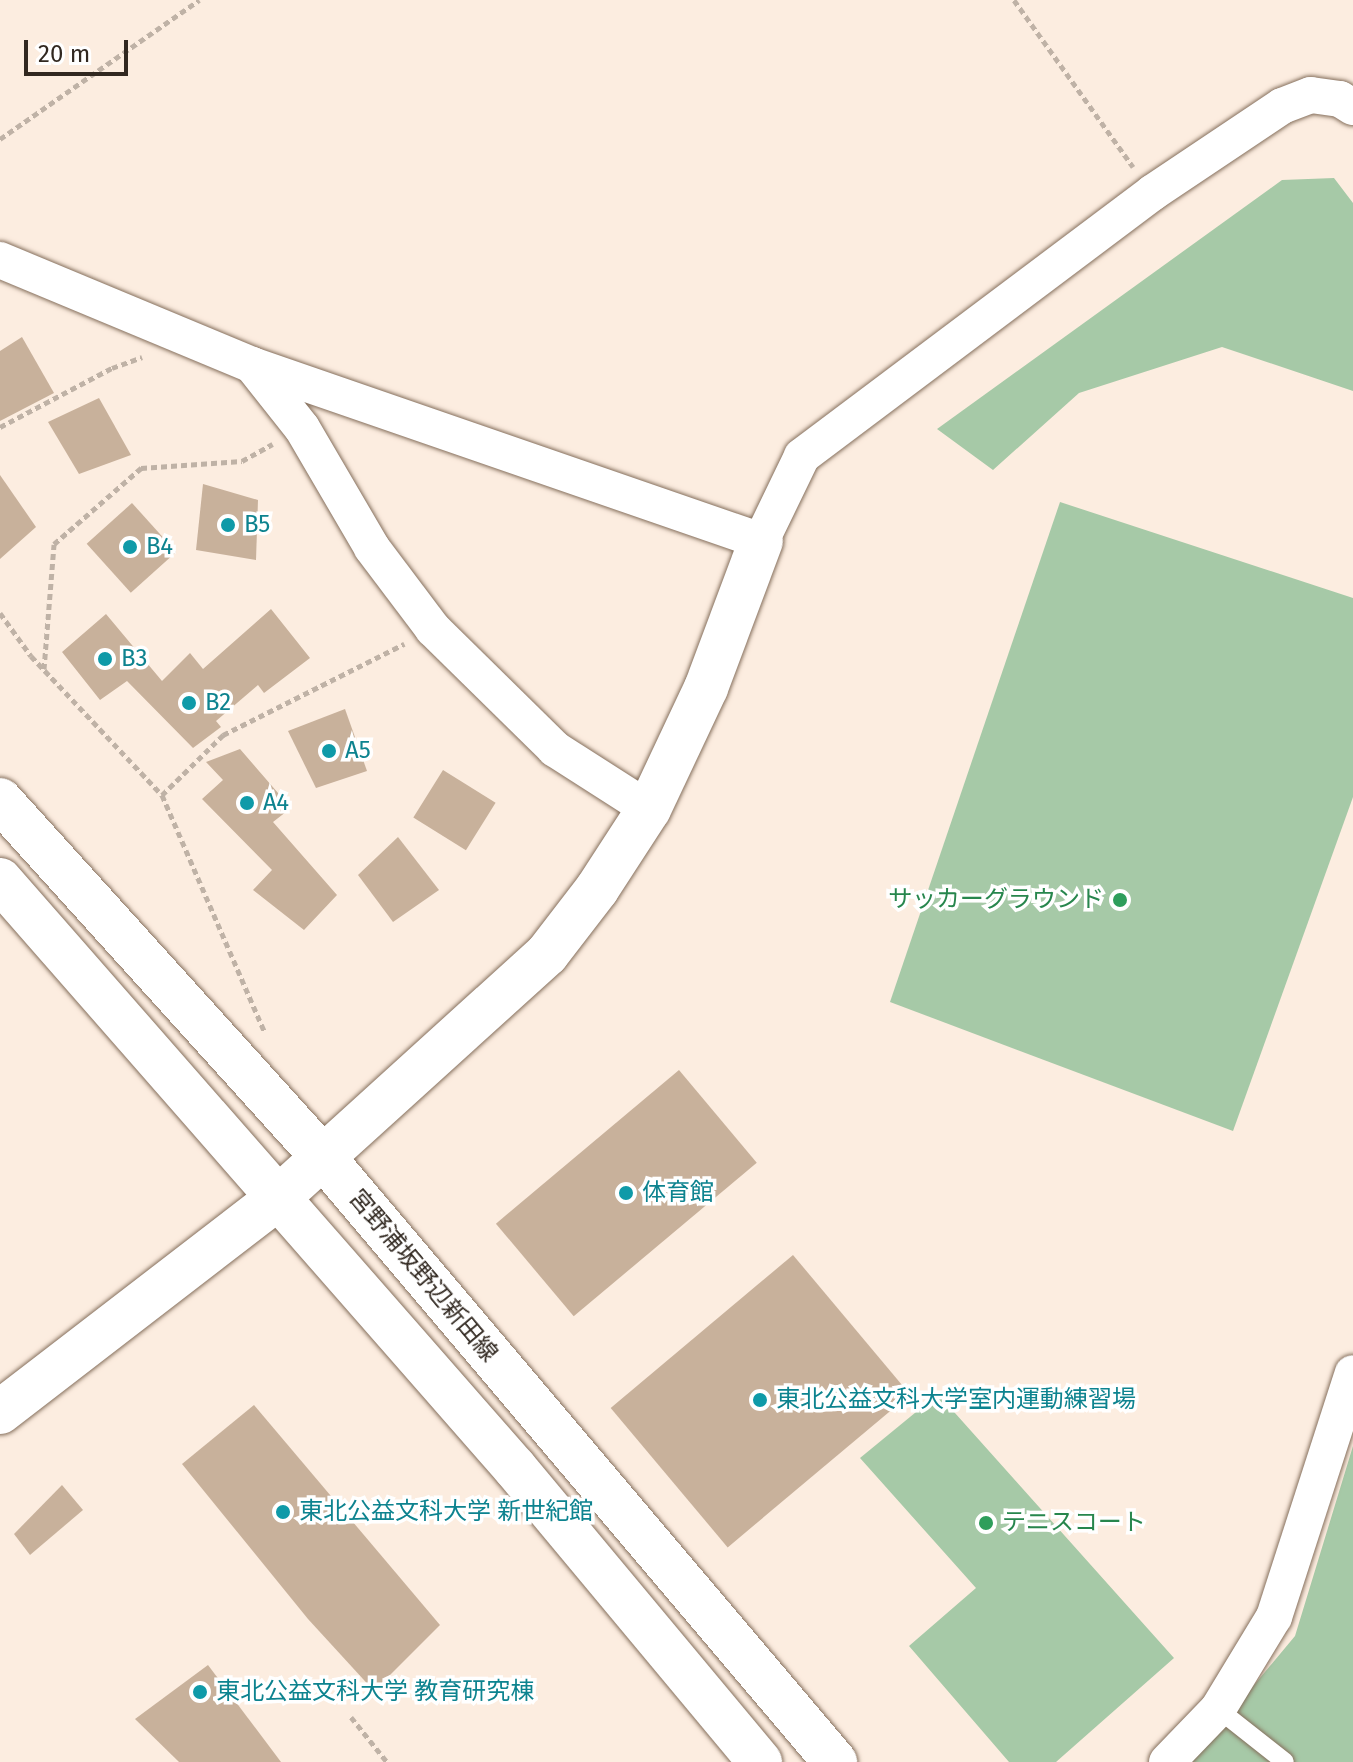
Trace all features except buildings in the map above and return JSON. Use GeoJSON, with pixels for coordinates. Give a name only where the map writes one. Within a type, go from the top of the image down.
{"type":"FeatureCollection","features":[{"type":"Feature","properties":{"kind":"main road"},"geometry":{"type":"LineString","coordinates":[[0,1412],[279,1197],[547,954],[597,889],[649,809],[706,688],[761,541]]}},
{"type":"Feature","properties":{"kind":"main road","name":"宮野浦坂野辺新田線"},"geometry":{"type":"LineString","coordinates":[[0,800],[323,1157],[835,1762]]}},
{"type":"Feature","properties":{"kind":"main road"},"geometry":{"type":"LineString","coordinates":[[0,880],[515,1468],[760,1762]]}},
{"type":"Feature","properties":{"kind":"street"},"geometry":{"type":"LineString","coordinates":[[0,260],[252,365],[761,541],[802,456],[1152,193],[1282,106],[1311,95],[1340,99],[1353,107]]}},
{"type":"Feature","properties":{"kind":"street"},"geometry":{"type":"LineString","coordinates":[[252,365],[302,428],[372,548],[433,629],[555,749],[649,809]]}},
{"type":"Feature","properties":{"kind":"street"},"geometry":{"type":"LineString","coordinates":[[1167,1762],[1218,1709],[1274,1617],[1353,1373]]}},
{"type":"Feature","properties":{"kind":"lane"},"geometry":{"type":"LineString","coordinates":[[1218,1709],[1285,1762]]}},
{"type":"Feature","properties":{"kind":"path"},"geometry":{"type":"LineString","coordinates":[[0,139],[199,0]]}},
{"type":"Feature","properties":{"kind":"path"},"geometry":{"type":"LineString","coordinates":[[1014,0],[1152,193]]}},
{"type":"Feature","properties":{"kind":"path"},"geometry":{"type":"LineString","coordinates":[[0,427],[112,368],[159,350],[180,335]]}},
{"type":"Feature","properties":{"kind":"path"},"geometry":{"type":"LineString","coordinates":[[44,670],[54,544],[141,468],[242,461],[302,428]]}},
{"type":"Feature","properties":{"kind":"path"},"geometry":{"type":"LineString","coordinates":[[0,613],[44,670],[162,795],[269,1041],[242,1068]]}},
{"type":"Feature","properties":{"kind":"path"},"geometry":{"type":"LineString","coordinates":[[162,795],[223,735],[433,629]]}},
{"type":"Feature","properties":{"kind":"path"},"geometry":{"type":"LineString","coordinates":[[351,1717],[387,1762]]}},
{"type":"Feature","properties":{"kind":"green space"},"geometry":{"type":"Polygon","coordinates":[[[1334,178],[1353,203],[1353,391],[1222,347],[1079,393],[993,470],[937,429],[1282,180],[1334,178]]]}},
{"type":"Feature","properties":{"kind":"green space","name":"サッカーグラウンド"},"geometry":{"type":"Polygon","coordinates":[[[1060,502],[1353,598],[1353,797],[1233,1131],[890,1002],[1060,502]]]}},
{"type":"Feature","properties":{"kind":"green space","name":"テニスコート"},"geometry":{"type":"Polygon","coordinates":[[[938,1394],[1174,1658],[1056,1762],[1009,1762],[909,1646],[976,1588],[860,1458],[938,1394]]]}},
{"type":"Feature","properties":{"kind":"green space"},"geometry":{"type":"Polygon","coordinates":[[[1353,1446],[1353,1762],[1190,1762],[1295,1636],[1353,1446]]]}},
{"type":"Feature","properties":{"kind":"place","name":"B5"},"geometry":{"type":"Point","coordinates":[228,525]}},
{"type":"Feature","properties":{"kind":"place","name":"B4"},"geometry":{"type":"Point","coordinates":[130,547]}},
{"type":"Feature","properties":{"kind":"place","name":"B3"},"geometry":{"type":"Point","coordinates":[105,659]}},
{"type":"Feature","properties":{"kind":"place","name":"B2"},"geometry":{"type":"Point","coordinates":[189,703]}},
{"type":"Feature","properties":{"kind":"place","name":"A5"},"geometry":{"type":"Point","coordinates":[329,751]}},
{"type":"Feature","properties":{"kind":"place","name":"A4"},"geometry":{"type":"Point","coordinates":[247,803]}},
{"type":"Feature","properties":{"kind":"place","name":"サッカーグラウンド"},"geometry":{"type":"Point","coordinates":[1120,900]}},
{"type":"Feature","properties":{"kind":"place","name":"体育館"},"geometry":{"type":"Point","coordinates":[626,1193]}},
{"type":"Feature","properties":{"kind":"place","name":"東北公益文科大学室内運動練習場"},"geometry":{"type":"Point","coordinates":[760,1400]}},
{"type":"Feature","properties":{"kind":"place","name":"東北公益文科大学 新世紀館"},"geometry":{"type":"Point","coordinates":[283,1512]}},
{"type":"Feature","properties":{"kind":"place","name":"テニスコート"},"geometry":{"type":"Point","coordinates":[986,1523]}},
{"type":"Feature","properties":{"kind":"place","name":"東北公益文科大学 教育研究棟"},"geometry":{"type":"Point","coordinates":[200,1692]}}]}
